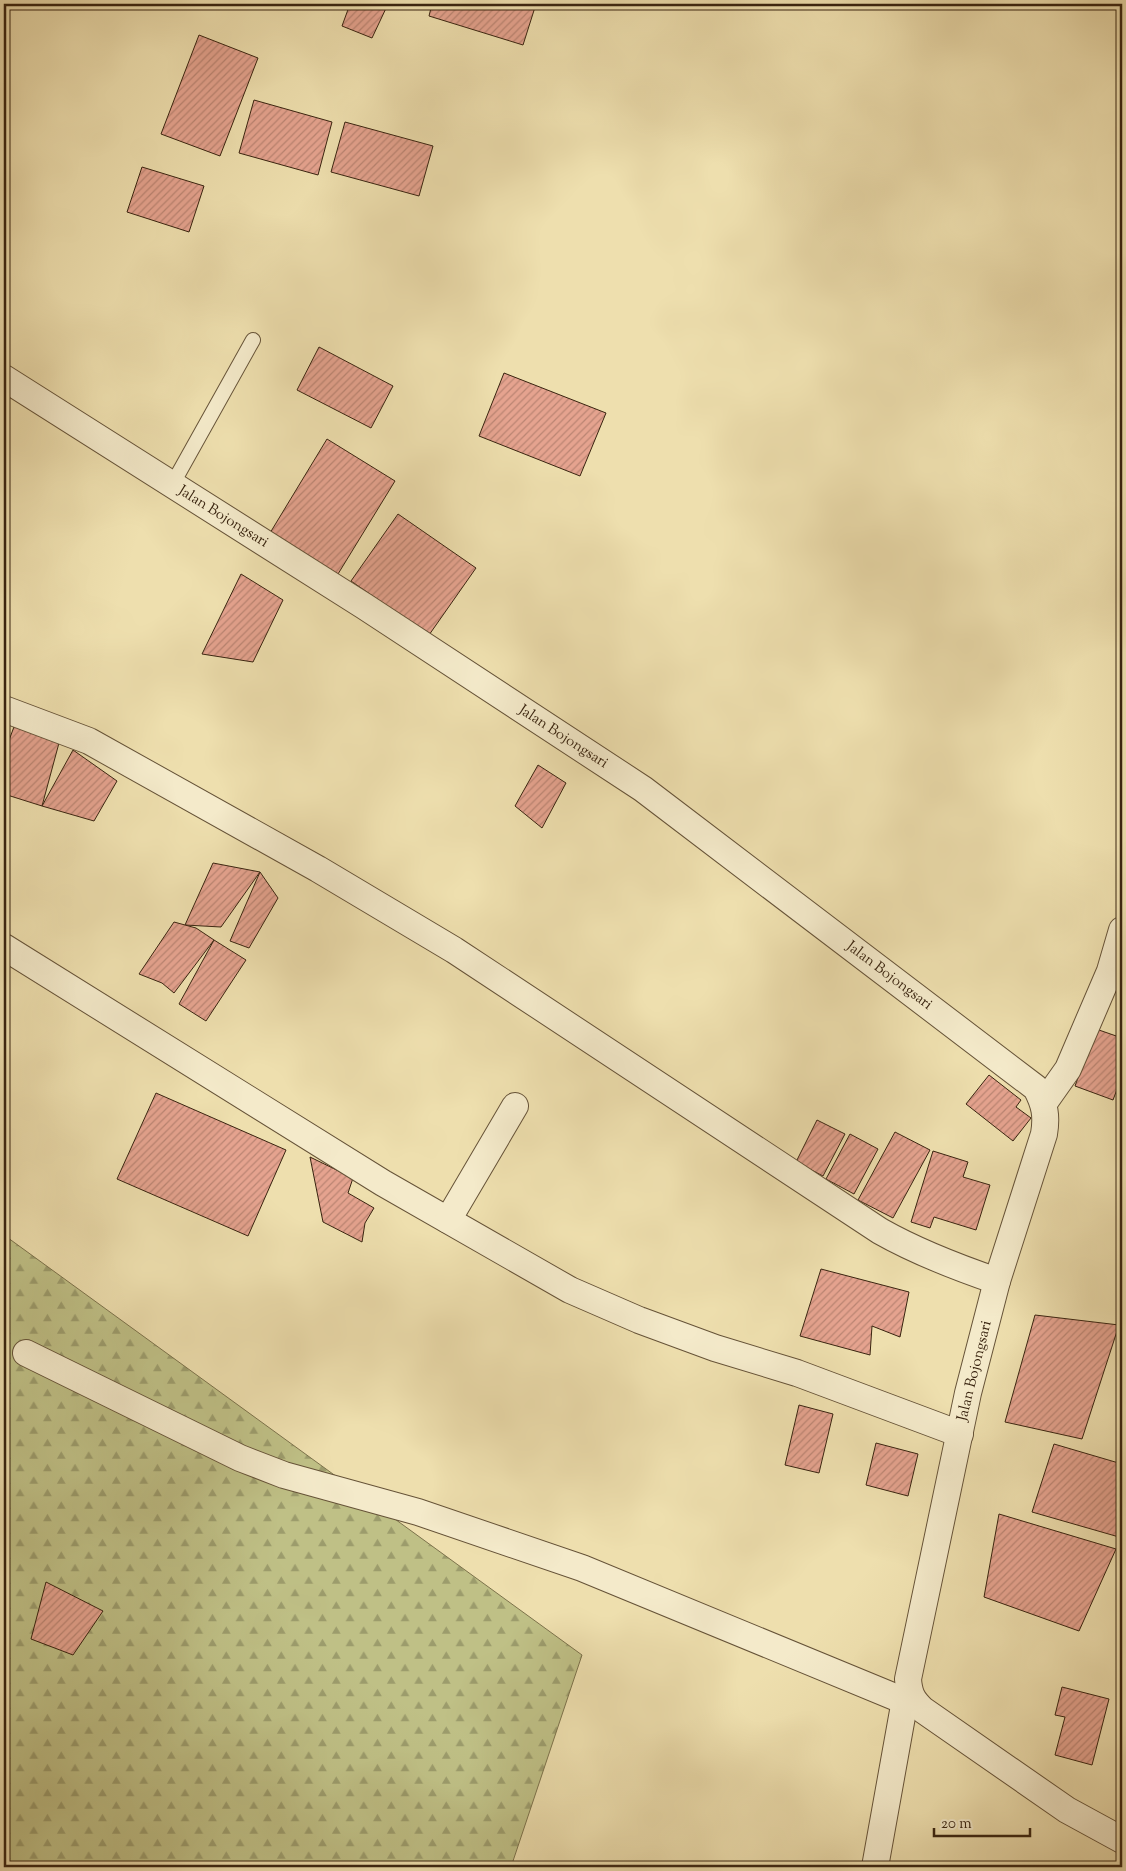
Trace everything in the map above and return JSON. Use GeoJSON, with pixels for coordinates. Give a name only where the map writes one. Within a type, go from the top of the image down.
{"type":"FeatureCollection","features":[{"type":"Feature","properties":{"kind":"street","name":"Jalan Bojongsari"},"geometry":{"type":"LineString","coordinates":[[4,378],[364,606],[642,789],[1036,1088],[1044,1103],[1046,1119],[1044,1134],[997,1281],[960,1434],[908,1679],[909,1700],[892,1768],[875,1867]]}},
{"type":"Feature","properties":{"kind":"street"},"geometry":{"type":"LineString","coordinates":[[4,709],[89,741],[318,869],[454,950],[880,1231],[940,1261],[997,1281]]}},
{"type":"Feature","properties":{"kind":"street"},"geometry":{"type":"LineString","coordinates":[[1044,1103],[1068,1069],[1110,971],[1122,930]]}},
{"type":"Feature","properties":{"kind":"street"},"geometry":{"type":"LineString","coordinates":[[7,956],[383,1183],[570,1290],[639,1320],[715,1348],[797,1373],[960,1434]]}},
{"type":"Feature","properties":{"kind":"street"},"geometry":{"type":"LineString","coordinates":[[448,1220],[515,1106]]}},
{"type":"Feature","properties":{"kind":"street"},"geometry":{"type":"LineString","coordinates":[[26,1353],[249,1462],[323,1487],[427,1515],[582,1568],[909,1700],[1067,1810],[1122,1840]]}},
{"type":"Feature","properties":{"kind":"lane"},"geometry":{"type":"LineString","coordinates":[[172,485],[253,340]]}},
{"type":"Feature","properties":{"kind":"green space"},"geometry":{"type":"Polygon","coordinates":[[[4,1235],[582,1655],[511,1867],[4,1867],[4,1235]]]}},
{"type":"Feature","properties":{"kind":"building"},"geometry":{"type":"Polygon","coordinates":[[[350,4],[388,4],[372,38],[342,26],[350,4]]]}},
{"type":"Feature","properties":{"kind":"building"},"geometry":{"type":"Polygon","coordinates":[[[432,4],[536,4],[523,45],[429,16],[432,4]]]}},
{"type":"Feature","properties":{"kind":"building"},"geometry":{"type":"Polygon","coordinates":[[[199,35],[258,58],[220,156],[161,134],[199,35]]]}},
{"type":"Feature","properties":{"kind":"building"},"geometry":{"type":"Polygon","coordinates":[[[254,100],[332,122],[318,175],[239,153],[254,100]]]}},
{"type":"Feature","properties":{"kind":"building"},"geometry":{"type":"Polygon","coordinates":[[[345,122],[433,146],[419,196],[331,172],[345,122]]]}},
{"type":"Feature","properties":{"kind":"building"},"geometry":{"type":"Polygon","coordinates":[[[142,167],[204,186],[189,232],[127,212],[142,167]]]}},
{"type":"Feature","properties":{"kind":"building"},"geometry":{"type":"Polygon","coordinates":[[[319,347],[393,386],[371,428],[297,390],[319,347]]]}},
{"type":"Feature","properties":{"kind":"building"},"geometry":{"type":"Polygon","coordinates":[[[504,373],[606,413],[580,476],[479,436],[504,373]]]}},
{"type":"Feature","properties":{"kind":"building"},"geometry":{"type":"Polygon","coordinates":[[[327,439],[395,481],[338,574],[270,533],[327,439]]]}},
{"type":"Feature","properties":{"kind":"building"},"geometry":{"type":"Polygon","coordinates":[[[398,514],[476,568],[429,635],[351,581],[398,514]]]}},
{"type":"Feature","properties":{"kind":"building"},"geometry":{"type":"Polygon","coordinates":[[[241,574],[283,600],[253,662],[202,654],[241,574]]]}},
{"type":"Feature","properties":{"kind":"building"},"geometry":{"type":"Polygon","coordinates":[[[15,724],[59,743],[42,806],[4,794],[4,754],[15,724]]]}},
{"type":"Feature","properties":{"kind":"building"},"geometry":{"type":"Polygon","coordinates":[[[73,750],[117,781],[94,821],[42,806],[73,750]]]}},
{"type":"Feature","properties":{"kind":"building"},"geometry":{"type":"Polygon","coordinates":[[[538,765],[566,783],[542,828],[515,806],[538,765]]]}},
{"type":"Feature","properties":{"kind":"building"},"geometry":{"type":"Polygon","coordinates":[[[213,863],[260,872],[221,927],[185,925],[213,863]]]}},
{"type":"Feature","properties":{"kind":"building"},"geometry":{"type":"Polygon","coordinates":[[[260,872],[278,898],[249,948],[230,941],[260,872]]]}},
{"type":"Feature","properties":{"kind":"building"},"geometry":{"type":"Polygon","coordinates":[[[174,922],[196,928],[214,940],[174,993],[162,983],[139,974],[174,922]]]}},
{"type":"Feature","properties":{"kind":"building"},"geometry":{"type":"Polygon","coordinates":[[[214,940],[246,960],[206,1021],[179,1004],[214,940]]]}},
{"type":"Feature","properties":{"kind":"building"},"geometry":{"type":"Polygon","coordinates":[[[1096,1029],[1122,1038],[1122,1076],[1113,1100],[1075,1086],[1096,1029]]]}},
{"type":"Feature","properties":{"kind":"building"},"geometry":{"type":"Polygon","coordinates":[[[989,1075],[1021,1100],[1016,1107],[1031,1118],[1013,1141],[966,1104],[989,1075]]]}},
{"type":"Feature","properties":{"kind":"building"},"geometry":{"type":"Polygon","coordinates":[[[156,1093],[286,1150],[248,1236],[117,1179],[156,1093]]]}},
{"type":"Feature","properties":{"kind":"building"},"geometry":{"type":"Polygon","coordinates":[[[817,1120],[845,1134],[823,1176],[796,1162],[817,1120]]]}},
{"type":"Feature","properties":{"kind":"building"},"geometry":{"type":"Polygon","coordinates":[[[895,1132],[930,1150],[893,1218],[858,1200],[895,1132]]]}},
{"type":"Feature","properties":{"kind":"building"},"geometry":{"type":"Polygon","coordinates":[[[850,1134],[878,1149],[854,1194],[826,1179],[850,1134]]]}},
{"type":"Feature","properties":{"kind":"building"},"geometry":{"type":"Polygon","coordinates":[[[933,1151],[968,1162],[963,1177],[990,1185],[976,1230],[934,1217],[930,1228],[911,1222],[933,1151]]]}},
{"type":"Feature","properties":{"kind":"building"},"geometry":{"type":"Polygon","coordinates":[[[310,1157],[353,1178],[348,1193],[374,1208],[365,1223],[362,1242],[323,1222],[310,1157]]]}},
{"type":"Feature","properties":{"kind":"building"},"geometry":{"type":"Polygon","coordinates":[[[821,1269],[909,1292],[900,1337],[872,1326],[870,1355],[800,1336],[821,1269]]]}},
{"type":"Feature","properties":{"kind":"building"},"geometry":{"type":"Polygon","coordinates":[[[1035,1315],[1119,1325],[1082,1439],[1005,1422],[1035,1315]]]}},
{"type":"Feature","properties":{"kind":"building"},"geometry":{"type":"Polygon","coordinates":[[[799,1405],[833,1414],[819,1473],[785,1465],[799,1405]]]}},
{"type":"Feature","properties":{"kind":"building"},"geometry":{"type":"Polygon","coordinates":[[[876,1443],[918,1454],[908,1496],[866,1485],[876,1443]]]}},
{"type":"Feature","properties":{"kind":"building"},"geometry":{"type":"Polygon","coordinates":[[[1054,1444],[1122,1464],[1122,1525],[1119,1537],[1032,1512],[1054,1444]]]}},
{"type":"Feature","properties":{"kind":"building"},"geometry":{"type":"Polygon","coordinates":[[[999,1514],[1116,1549],[1079,1631],[984,1597],[999,1514]]]}},
{"type":"Feature","properties":{"kind":"building"},"geometry":{"type":"Polygon","coordinates":[[[46,1582],[103,1611],[73,1655],[31,1639],[46,1582]]]}},
{"type":"Feature","properties":{"kind":"building"},"geometry":{"type":"Polygon","coordinates":[[[1062,1687],[1109,1699],[1092,1765],[1055,1755],[1065,1717],[1055,1715],[1062,1687]]]}}]}
